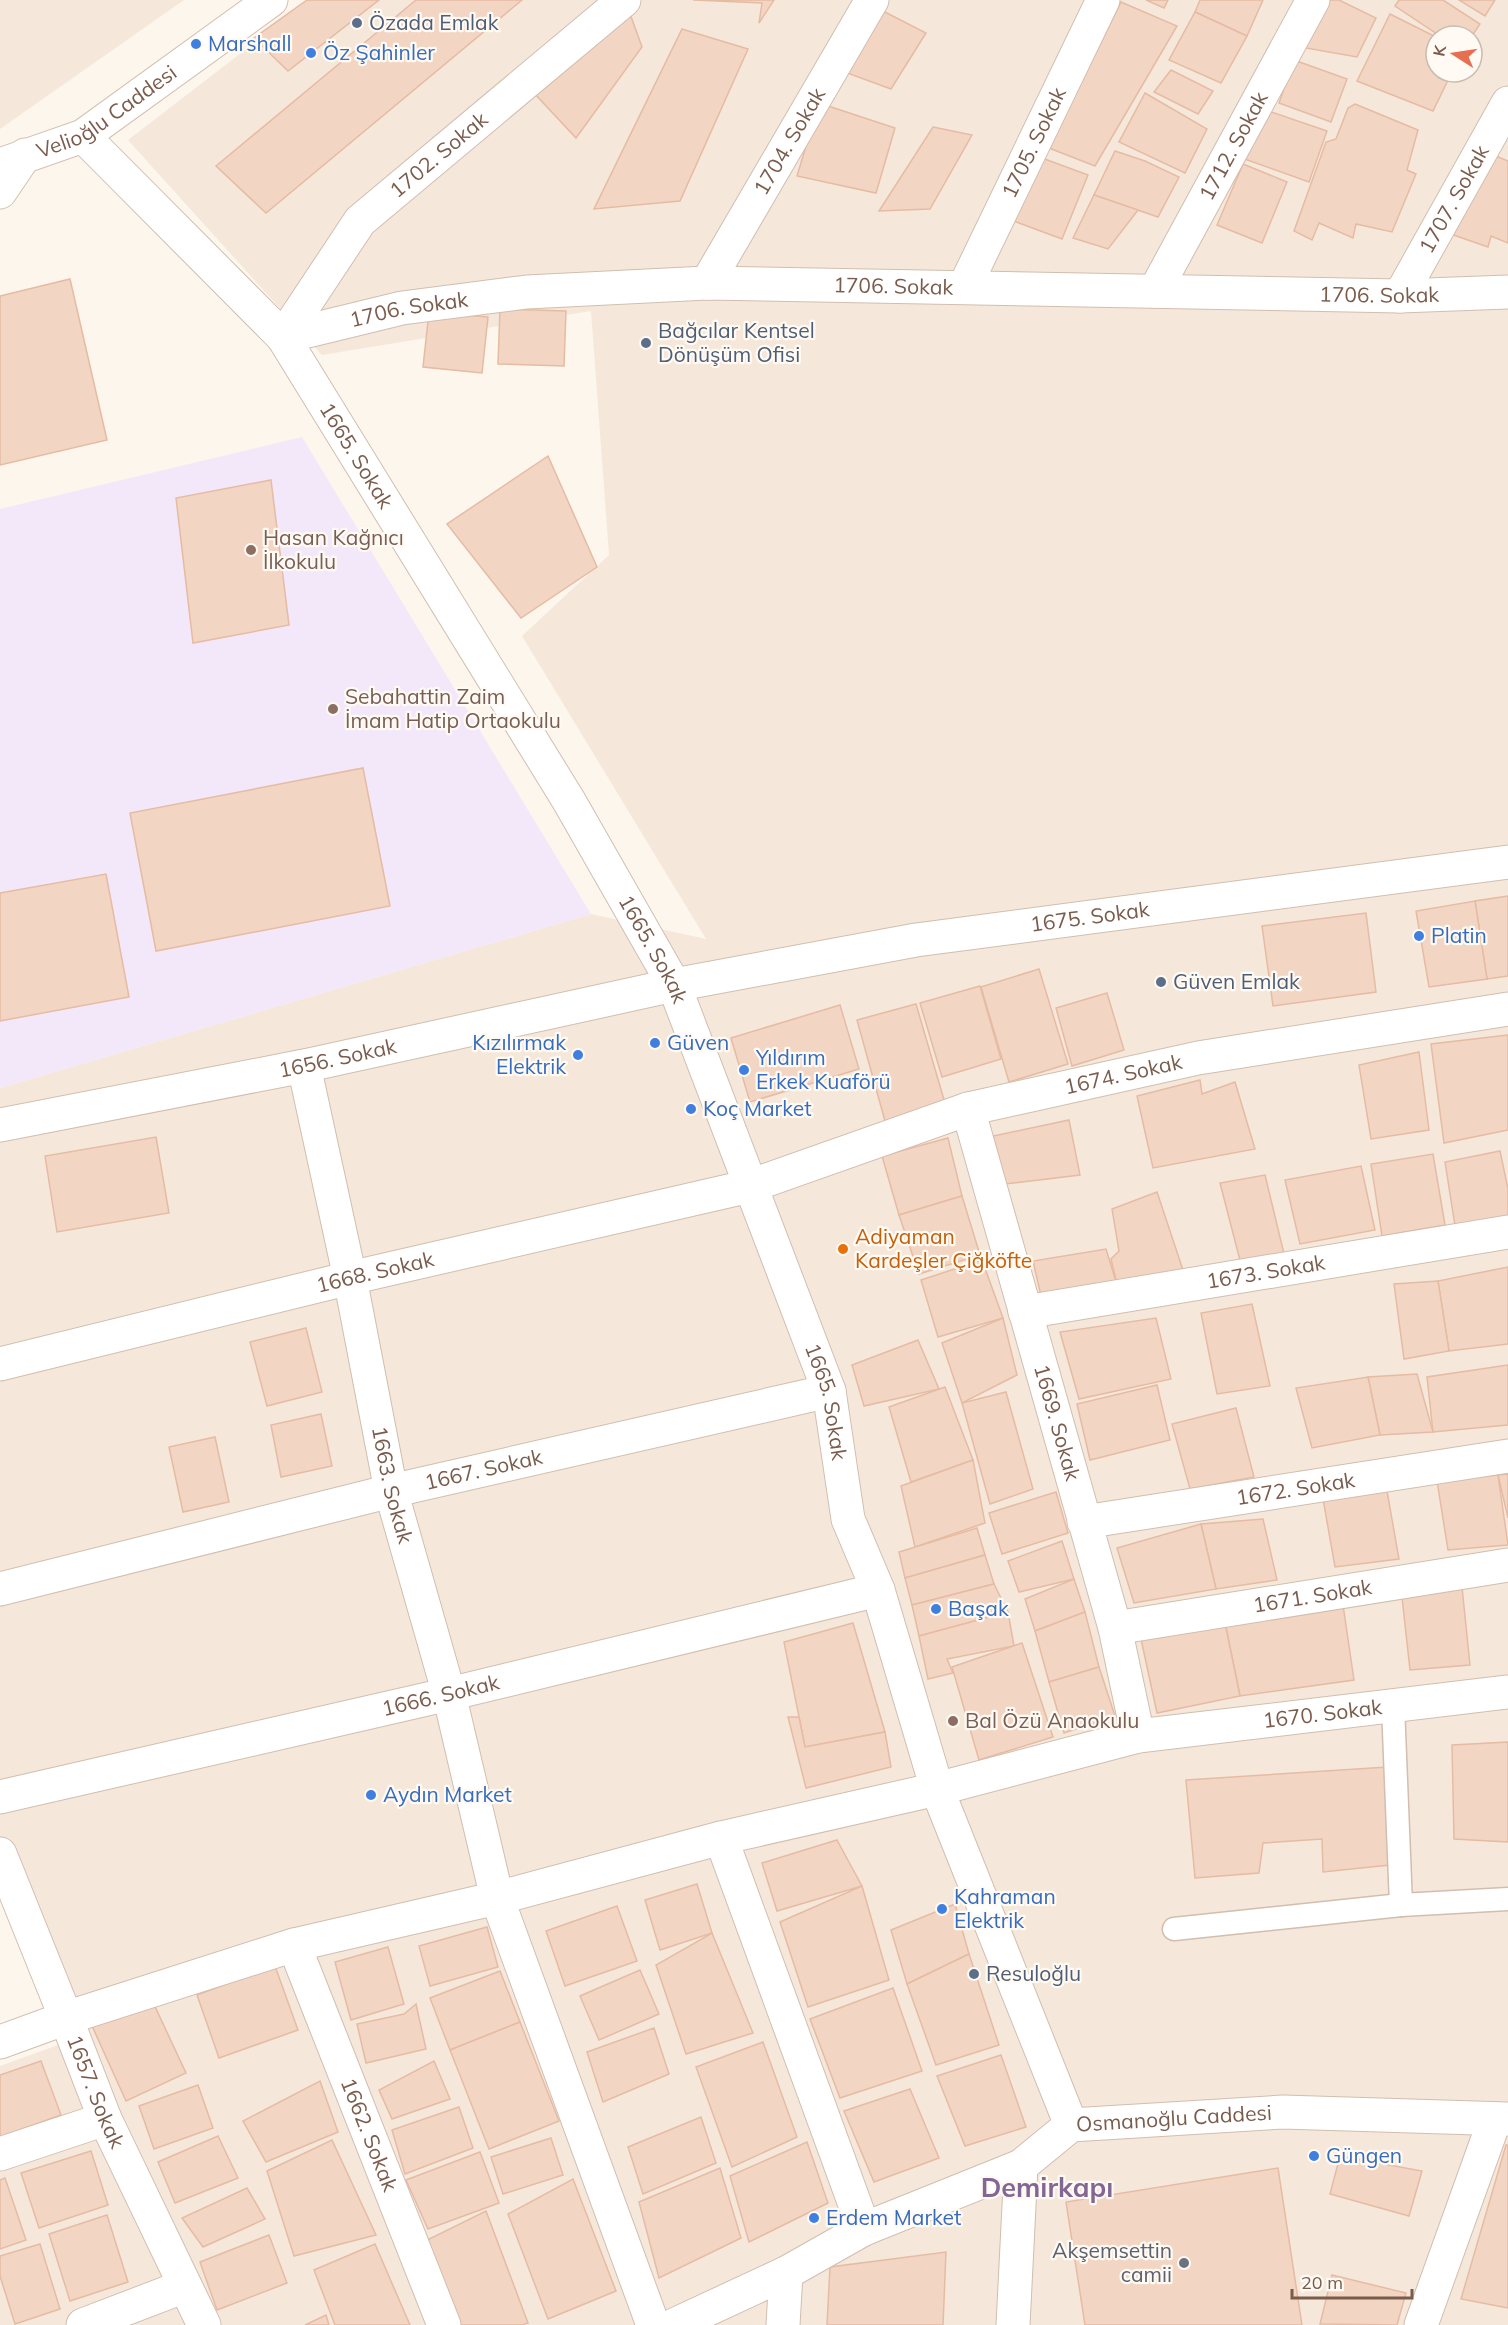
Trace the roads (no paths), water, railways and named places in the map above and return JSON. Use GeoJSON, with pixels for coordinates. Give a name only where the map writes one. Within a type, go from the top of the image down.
{"type":"FeatureCollection","features":[{"type":"Feature","properties":{"kind":"street","name":"Velioğlu Caddesi"},"geometry":{"type":"LineString","coordinates":[[0,192],[13,160],[82,136],[271,0]]}},
{"type":"Feature","properties":{"kind":"street","name":"1702. Sokak"},"geometry":{"type":"LineString","coordinates":[[283,337],[360,221],[624,0]]}},
{"type":"Feature","properties":{"kind":"street","name":"1704. Sokak"},"geometry":{"type":"LineString","coordinates":[[707,283],[872,0]]}},
{"type":"Feature","properties":{"kind":"street","name":"1705. Sokak"},"geometry":{"type":"LineString","coordinates":[[965,286],[1103,0]]}},
{"type":"Feature","properties":{"kind":"street","name":"1712. Sokak"},"geometry":{"type":"LineString","coordinates":[[1155,291],[1313,0]]}},
{"type":"Feature","properties":{"kind":"street","name":"1707. Sokak"},"geometry":{"type":"LineString","coordinates":[[1400,296],[1508,103]]}},
{"type":"Feature","properties":{"kind":"street","name":"1665. Sokak"},"geometry":{"type":"LineString","coordinates":[[82,136],[283,337],[569,801],[674,985],[829,1391],[848,1519],[878,1590],[937,1789],[1071,2125]]}},
{"type":"Feature","properties":{"kind":"street","name":"1706. Sokak"},"geometry":{"type":"LineString","coordinates":[[283,337],[402,308],[436,303],[526,292],[707,283],[965,286],[1400,296],[1508,292]]}},
{"type":"Feature","properties":{"kind":"street","name":"1675. Sokak"},"geometry":{"type":"LineString","coordinates":[[674,985],[916,940],[1508,862]]}},
{"type":"Feature","properties":{"kind":"street","name":"1656. Sokak"},"geometry":{"type":"LineString","coordinates":[[0,1125],[304,1066],[674,985]]}},
{"type":"Feature","properties":{"kind":"street","name":"1674. Sokak"},"geometry":{"type":"LineString","coordinates":[[750,1186],[968,1109],[1198,1058],[1508,1009]]}},
{"type":"Feature","properties":{"kind":"street","name":"1663. Sokak"},"geometry":{"type":"LineString","coordinates":[[304,1066],[350,1278],[391,1491],[449,1694],[497,1898],[652,2325]]}},
{"type":"Feature","properties":{"kind":"street","name":"1669. Sokak"},"geometry":{"type":"LineString","coordinates":[[968,1109],[1114,1628],[1138,1736]]}},
{"type":"Feature","properties":{"kind":"street","name":"1668. Sokak"},"geometry":{"type":"LineString","coordinates":[[0,1364],[350,1278],[750,1186]]}},
{"type":"Feature","properties":{"kind":"street","name":"1673. Sokak"},"geometry":{"type":"LineString","coordinates":[[1025,1312],[1508,1232]]}},
{"type":"Feature","properties":{"kind":"street","name":"1667. Sokak"},"geometry":{"type":"LineString","coordinates":[[0,1589],[391,1491],[829,1391]]}},
{"type":"Feature","properties":{"kind":"street","name":"1672. Sokak"},"geometry":{"type":"LineString","coordinates":[[1084,1522],[1508,1456]]}},
{"type":"Feature","properties":{"kind":"street","name":"1671. Sokak"},"geometry":{"type":"LineString","coordinates":[[1114,1628],[1508,1565]]}},
{"type":"Feature","properties":{"kind":"street","name":"1666. Sokak"},"geometry":{"type":"LineString","coordinates":[[0,1797],[449,1694],[878,1590]]}},
{"type":"Feature","properties":{"kind":"street","name":"1670. Sokak"},"geometry":{"type":"LineString","coordinates":[[0,2042],[66,2018],[294,1945],[497,1898],[722,1838],[937,1789],[1138,1736],[1508,1692]]}},
{"type":"Feature","properties":{"kind":"street"},"geometry":{"type":"LineString","coordinates":[[722,1838],[864,2229]]}},
{"type":"Feature","properties":{"kind":"street","name":"1657. Sokak"},"geometry":{"type":"LineString","coordinates":[[0,1854],[105,2120],[204,2325]]}},
{"type":"Feature","properties":{"kind":"street","name":"1662. Sokak"},"geometry":{"type":"LineString","coordinates":[[294,1945],[444,2325]]}},
{"type":"Feature","properties":{"kind":"street","name":"Osmanoğlu Caddesi"},"geometry":{"type":"LineString","coordinates":[[674,2325],[786,2273],[864,2229],[1021,2166],[1071,2125],[1283,2112],[1501,2119]]}},
{"type":"Feature","properties":{"kind":"street"},"geometry":{"type":"LineString","coordinates":[[1421,2325],[1501,2119]]}},
{"type":"Feature","properties":{"kind":"street"},"geometry":{"type":"LineString","coordinates":[[0,2154],[105,2120]]}},
{"type":"Feature","properties":{"kind":"street"},"geometry":{"type":"LineString","coordinates":[[1013,2325],[1021,2166]]}},
{"type":"Feature","properties":{"kind":"street"},"geometry":{"type":"LineString","coordinates":[[783,2325],[786,2273]]}},
{"type":"Feature","properties":{"kind":"street"},"geometry":{"type":"LineString","coordinates":[[83,2325],[185,2286]]}},
{"type":"Feature","properties":{"kind":"lane"},"geometry":{"type":"LineString","coordinates":[[1394,1706],[1401,1905]]}},
{"type":"Feature","properties":{"kind":"lane"},"geometry":{"type":"LineString","coordinates":[[1174,1929],[1401,1905],[1508,1899]]}},
{"type":"Feature","properties":{"kind":"place","name":"Özada Emlak"},"geometry":{"type":"Point","coordinates":[357,23]}},
{"type":"Feature","properties":{"kind":"place","name":"Marshall"},"geometry":{"type":"Point","coordinates":[196,44]}},
{"type":"Feature","properties":{"kind":"place","name":"Öz Şahinler"},"geometry":{"type":"Point","coordinates":[311,53]}},
{"type":"Feature","properties":{"kind":"place","name":"Bağcılar Kentsel Dönüşüm Ofisi"},"geometry":{"type":"Point","coordinates":[646,343]}},
{"type":"Feature","properties":{"kind":"place","name":"Hasan Kağnıcı İlkokulu"},"geometry":{"type":"Point","coordinates":[251,550]}},
{"type":"Feature","properties":{"kind":"place","name":"Sebahattin Zaim İmam Hatip Ortaokulu"},"geometry":{"type":"Point","coordinates":[333,709]}},
{"type":"Feature","properties":{"kind":"place","name":"Platin"},"geometry":{"type":"Point","coordinates":[1419,936]}},
{"type":"Feature","properties":{"kind":"place","name":"Güven Emlak"},"geometry":{"type":"Point","coordinates":[1161,982]}},
{"type":"Feature","properties":{"kind":"place","name":"Güven"},"geometry":{"type":"Point","coordinates":[655,1043]}},
{"type":"Feature","properties":{"kind":"place","name":"Kızılırmak Elektrik"},"geometry":{"type":"Point","coordinates":[578,1055]}},
{"type":"Feature","properties":{"kind":"place","name":"Yıldırım Erkek Kuaförü"},"geometry":{"type":"Point","coordinates":[744,1070]}},
{"type":"Feature","properties":{"kind":"place","name":"Koç Market"},"geometry":{"type":"Point","coordinates":[691,1109]}},
{"type":"Feature","properties":{"kind":"place","name":"Adiyaman Kardeşler Çiğköfte"},"geometry":{"type":"Point","coordinates":[843,1249]}},
{"type":"Feature","properties":{"kind":"place","name":"Başak"},"geometry":{"type":"Point","coordinates":[936,1609]}},
{"type":"Feature","properties":{"kind":"place","name":"Bal Özü Anaokulu"},"geometry":{"type":"Point","coordinates":[953,1721]}},
{"type":"Feature","properties":{"kind":"place","name":"Aydın Market"},"geometry":{"type":"Point","coordinates":[371,1795]}},
{"type":"Feature","properties":{"kind":"place","name":"Kahraman Elektrik"},"geometry":{"type":"Point","coordinates":[942,1909]}},
{"type":"Feature","properties":{"kind":"place","name":"Resuloğlu"},"geometry":{"type":"Point","coordinates":[974,1974]}},
{"type":"Feature","properties":{"kind":"place","name":"Güngen"},"geometry":{"type":"Point","coordinates":[1314,2156]}},
{"type":"Feature","properties":{"kind":"place","name":"Erdem Market"},"geometry":{"type":"Point","coordinates":[814,2218]}},
{"type":"Feature","properties":{"kind":"place","name":"Akşemsettin camii"},"geometry":{"type":"Point","coordinates":[1184,2263]}},
{"type":"Feature","properties":{"kind":"district","name":"Demirkapı"},"geometry":{"type":"Point","coordinates":[1047,2188]}}]}
